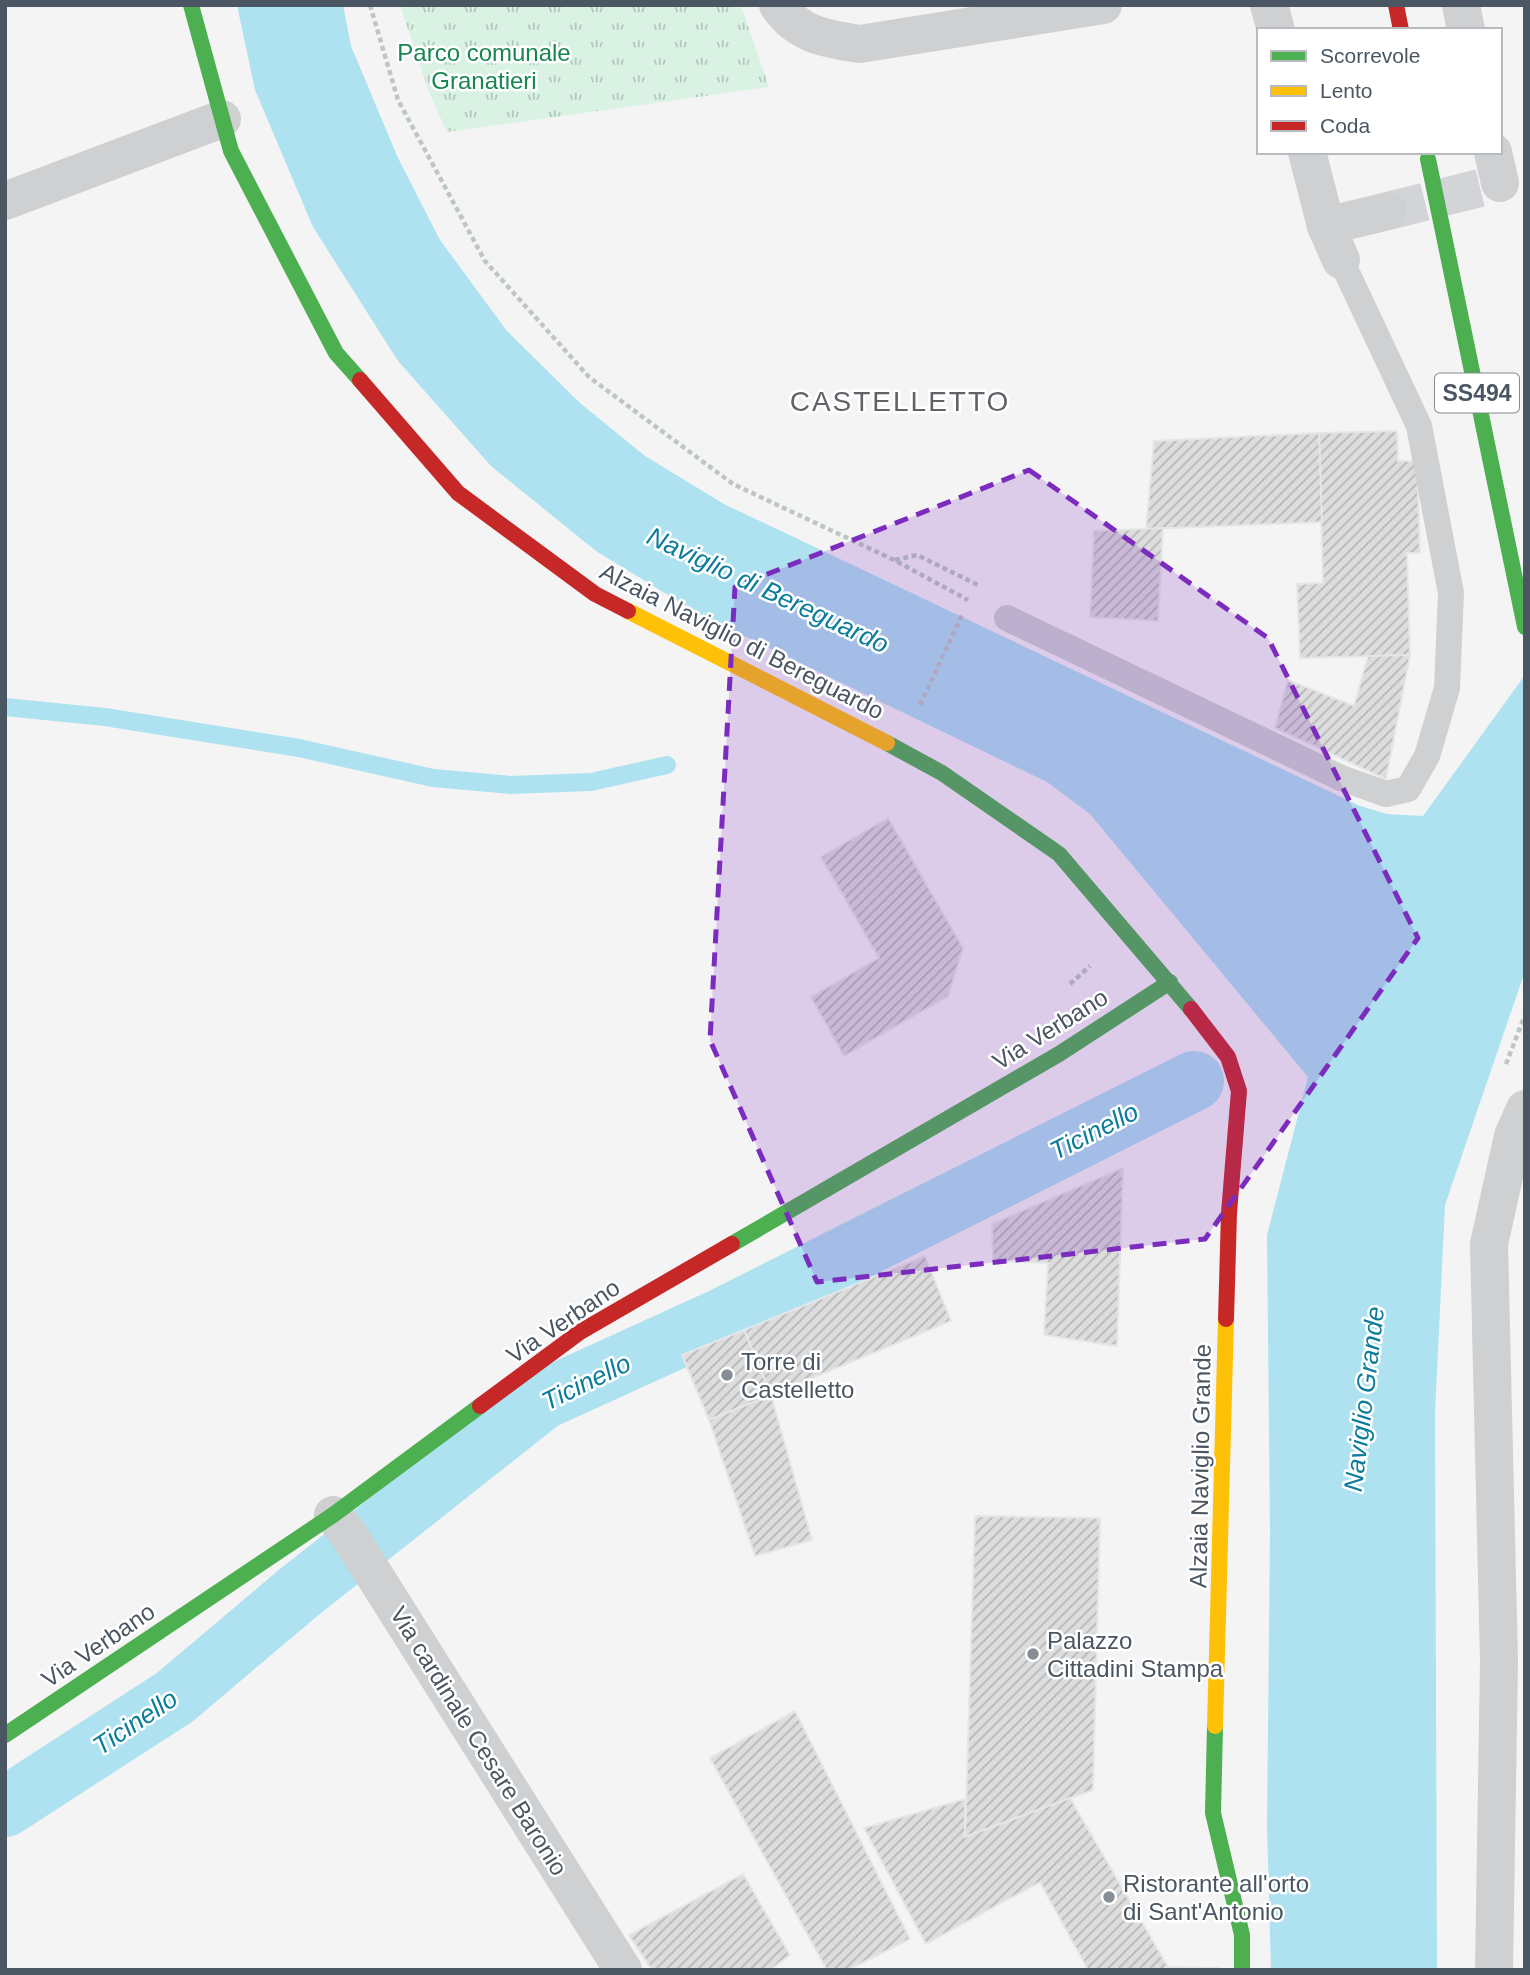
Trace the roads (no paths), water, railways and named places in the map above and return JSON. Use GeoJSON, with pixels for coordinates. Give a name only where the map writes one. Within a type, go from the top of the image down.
{"type":"FeatureCollection","features":[{"type":"Feature","properties":{"kind":"street","name":"Alzaia Naviglio di Bereguardo"},"geometry":{"type":"LineString","coordinates":[[191,5],[231,150],[337,353],[458,493],[595,594],[942,773],[1059,854],[1170,982]]}},
{"type":"Feature","properties":{"kind":"street"},"geometry":{"type":"LineString","coordinates":[[778,5],[789,21],[820,38],[860,44],[1103,5]]}},
{"type":"Feature","properties":{"kind":"street"},"geometry":{"type":"LineString","coordinates":[[1269,5],[1275,28]]}},
{"type":"Feature","properties":{"kind":"street"},"geometry":{"type":"LineString","coordinates":[[1396,5],[1401,28]]}},
{"type":"Feature","properties":{"kind":"street"},"geometry":{"type":"LineString","coordinates":[[1461,6],[1466,28]]}},
{"type":"Feature","properties":{"kind":"street"},"geometry":{"type":"LineString","coordinates":[[5,201],[222,119]]}},
{"type":"Feature","properties":{"kind":"street"},"geometry":{"type":"LineString","coordinates":[[1308,154],[1334,243],[1388,211]]}},
{"type":"Feature","properties":{"kind":"street","name":"SS494"},"geometry":{"type":"LineString","coordinates":[[1428,156],[1525,627]]}},
{"type":"Feature","properties":{"kind":"street","name":"Via Verbano"},"geometry":{"type":"LineString","coordinates":[[5,1735],[341,1525],[580,1332],[1059,1054],[1130,1005],[1170,982]]}},
{"type":"Feature","properties":{"kind":"street","name":"Alzaia Naviglio Grande"},"geometry":{"type":"LineString","coordinates":[[1170,982],[1228,1057],[1239,1091],[1229,1213],[1213,1813],[1242,1935],[1242,1970]]}},
{"type":"Feature","properties":{"kind":"street"},"geometry":{"type":"LineString","coordinates":[[1494,1970],[1499,1661],[1489,1244],[1513,1136],[1525,1109]]}},
{"type":"Feature","properties":{"kind":"street","name":"Via cardinale Cesare Baronio"},"geometry":{"type":"LineString","coordinates":[[341,1525],[623,1970]]}},
{"type":"Feature","properties":{"kind":"lane"},"geometry":{"type":"LineString","coordinates":[[1007,618],[1341,778],[1386,794],[1408,789],[1427,757],[1447,688],[1451,593],[1419,426],[1334,243]]}},
{"type":"Feature","properties":{"kind":"water"},"geometry":{"type":"Polygon","coordinates":[[[237,5],[343,5],[351,46],[398,158],[440,240],[507,331],[580,403],[645,456],[724,504],[1360,806],[1387,814],[1423,816],[1525,675],[1525,971],[1445,1205],[1435,1413],[1437,1970],[1271,1970],[1267,1827],[1270,1532],[1267,1235],[1308,1077],[1090,814],[1047,782],[699,614],[596,551],[491,466],[398,361],[313,227],[255,90],[237,5]]]}},
{"type":"Feature","properties":{"kind":"waterway"},"geometry":{"type":"LineString","coordinates":[[5,707],[105,717],[299,748],[433,778],[511,785],[591,782],[667,765]]}},
{"type":"Feature","properties":{"kind":"waterway","name":"Ticinello"},"geometry":{"type":"LineString","coordinates":[[5,1807],[175,1697],[298,1593],[542,1400],[722,1318],[1194,1081]]}},
{"type":"Feature","properties":{"kind":"tunnel"},"geometry":{"type":"LineString","coordinates":[[1388,211],[1500,183]]}},
{"type":"Feature","properties":{"kind":"place","name":"Torre di Castelletto"},"geometry":{"type":"Point","coordinates":[727,1375]}},
{"type":"Feature","properties":{"kind":"place","name":"Palazzo Cittadini Stampa"},"geometry":{"type":"Point","coordinates":[1033,1654]}},
{"type":"Feature","properties":{"kind":"place","name":"Ristorante all'orto di Sant'Antonio"},"geometry":{"type":"Point","coordinates":[1109,1897]}},
{"type":"Feature","properties":{"kind":"district","name":"CASTELLETTO"},"geometry":{"type":"Point","coordinates":[900,401]}},
{"type":"Feature","properties":{"kind":"park label","name":"Parco comunale Granatieri"},"geometry":{"type":"Point","coordinates":[484,66]}},
{"type":"Feature","properties":{"kind":"water label","name":"Naviglio di Bereguardo"},"geometry":{"type":"Point","coordinates":[768,590]}},
{"type":"Feature","properties":{"kind":"water label","name":"Naviglio Grande"},"geometry":{"type":"Point","coordinates":[1364,1399]}}]}
